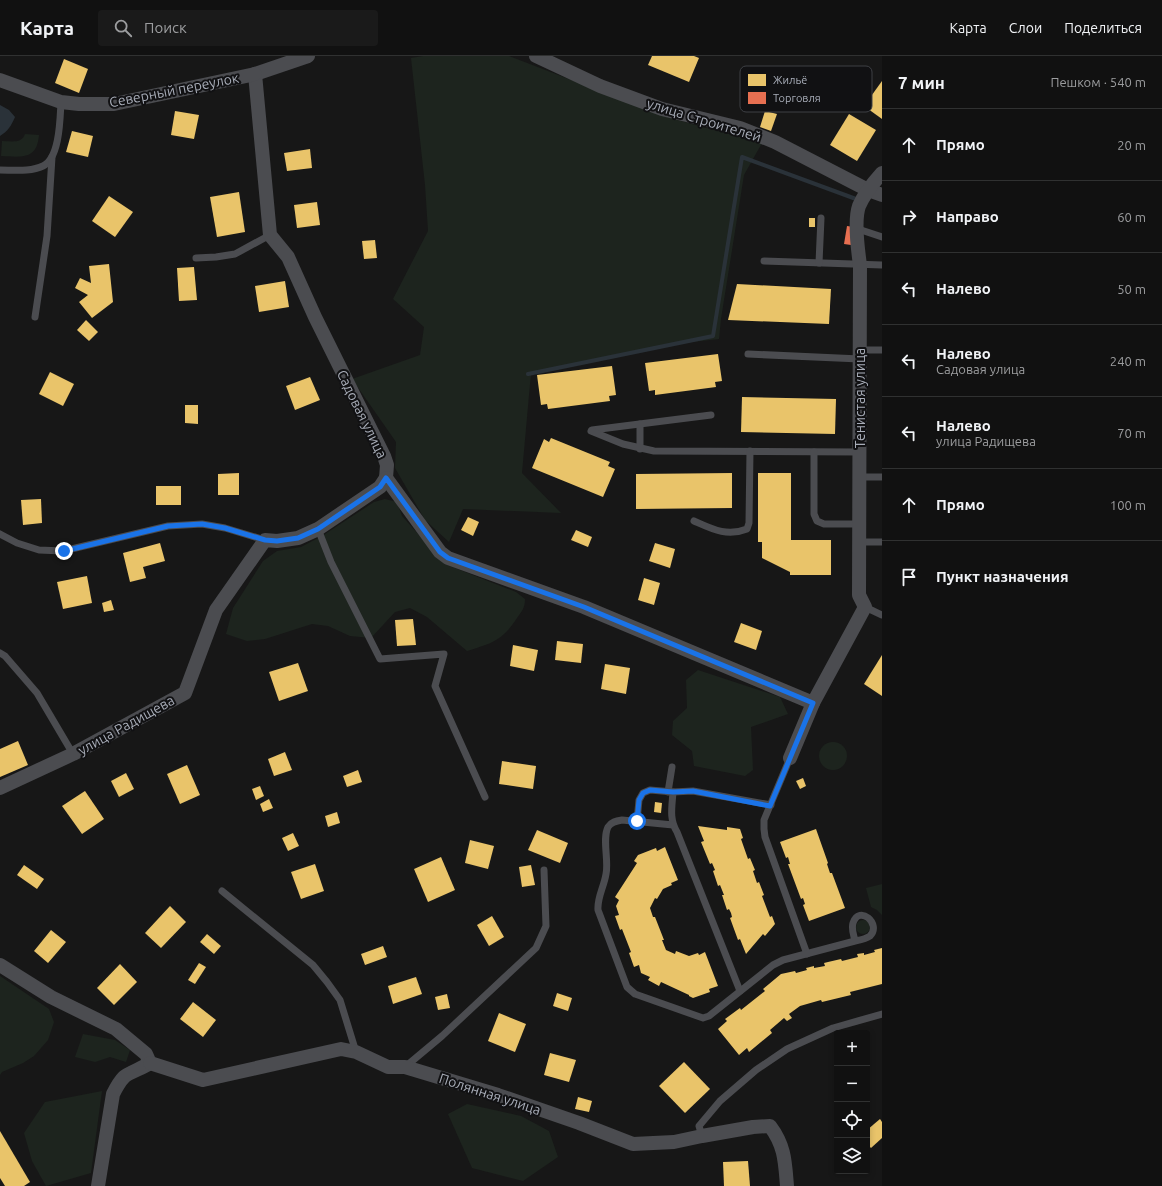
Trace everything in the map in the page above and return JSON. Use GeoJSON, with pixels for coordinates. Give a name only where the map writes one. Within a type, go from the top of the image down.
{"type":"FeatureCollection","features":[{"type":"Feature","properties":{"kind":"street"},"geometry":{"type":"LineString","coordinates":[[270,235],[255,74],[308,56]]}},
{"type":"Feature","properties":{"kind":"street","name":"улица Строителей"},"geometry":{"type":"LineString","coordinates":[[536,56],[600,86],[655,106],[740,128],[775,142],[868,190],[882,195]]}},
{"type":"Feature","properties":{"kind":"street","name":"Северный переулок"},"geometry":{"type":"LineString","coordinates":[[0,80],[61,102],[79,104],[114,104],[255,74]]}},
{"type":"Feature","properties":{"kind":"street","name":"Тенистая улица"},"geometry":{"type":"LineString","coordinates":[[865,607],[859,595],[860,265],[858,229],[859,207],[868,190],[882,173]]}},
{"type":"Feature","properties":{"kind":"street","name":"Садовая улица"},"geometry":{"type":"LineString","coordinates":[[270,235],[288,257],[315,317],[384,456],[387,465],[386,478],[440,552],[448,558],[584,607],[813,703]]}},
{"type":"Feature","properties":{"kind":"street"},"geometry":{"type":"LineString","coordinates":[[265,540],[277,541],[298,538],[318,529],[380,487],[386,478]]}},
{"type":"Feature","properties":{"kind":"street","name":"улица Радищева"},"geometry":{"type":"LineString","coordinates":[[0,788],[73,754],[185,693],[216,610],[265,540]]}},
{"type":"Feature","properties":{"kind":"street"},"geometry":{"type":"LineString","coordinates":[[790,758],[813,703],[865,607]]}},
{"type":"Feature","properties":{"kind":"street"},"geometry":{"type":"LineString","coordinates":[[0,965],[51,997],[116,1029],[146,1054],[150,1063],[125,1076],[113,1094],[98,1186]]}},
{"type":"Feature","properties":{"kind":"street","name":"Полянная улица"},"geometry":{"type":"LineString","coordinates":[[150,1063],[202,1080],[341,1049],[356,1052],[388,1067],[405,1067],[498,1095],[579,1123],[633,1144],[674,1142],[752,1127],[770,1126],[776,1135],[784,1154],[786,1186]]}},
{"type":"Feature","properties":{"kind":"lane"},"geometry":{"type":"LineString","coordinates":[[35,317],[47,236],[52,157],[57,143],[61,102]]}},
{"type":"Feature","properties":{"kind":"lane"},"geometry":{"type":"LineString","coordinates":[[0,170],[24,170],[44,166],[52,157]]}},
{"type":"Feature","properties":{"kind":"lane"},"geometry":{"type":"LineString","coordinates":[[819,263],[821,218]]}},
{"type":"Feature","properties":{"kind":"lane"},"geometry":{"type":"LineString","coordinates":[[858,229],[882,237]]}},
{"type":"Feature","properties":{"kind":"lane"},"geometry":{"type":"LineString","coordinates":[[196,258],[235,254],[270,235]]}},
{"type":"Feature","properties":{"kind":"lane"},"geometry":{"type":"LineString","coordinates":[[764,261],[882,265]]}},
{"type":"Feature","properties":{"kind":"lane"},"geometry":{"type":"LineString","coordinates":[[748,354],[860,354],[882,350]]}},
{"type":"Feature","properties":{"kind":"lane"},"geometry":{"type":"LineString","coordinates":[[711,415],[591,431],[623,444],[654,451],[859,452]]}},
{"type":"Feature","properties":{"kind":"lane"},"geometry":{"type":"LineString","coordinates":[[640,424],[640,448]]}},
{"type":"Feature","properties":{"kind":"lane"},"geometry":{"type":"LineString","coordinates":[[694,521],[721,532],[740,532],[747,529],[750,523],[750,451]]}},
{"type":"Feature","properties":{"kind":"lane"},"geometry":{"type":"LineString","coordinates":[[814,452],[814,514],[817,521],[824,524],[859,524]]}},
{"type":"Feature","properties":{"kind":"lane"},"geometry":{"type":"LineString","coordinates":[[859,477],[882,477]]}},
{"type":"Feature","properties":{"kind":"lane"},"geometry":{"type":"LineString","coordinates":[[0,534],[17,543],[39,550],[64,551],[168,526],[202,524],[225,528],[265,540]]}},
{"type":"Feature","properties":{"kind":"lane"},"geometry":{"type":"LineString","coordinates":[[318,529],[331,562],[380,659],[444,654],[435,686],[485,797]]}},
{"type":"Feature","properties":{"kind":"lane"},"geometry":{"type":"LineString","coordinates":[[859,542],[882,542]]}},
{"type":"Feature","properties":{"kind":"lane"},"geometry":{"type":"LineString","coordinates":[[865,607],[882,615]]}},
{"type":"Feature","properties":{"kind":"lane"},"geometry":{"type":"LineString","coordinates":[[0,653],[5,656],[37,693],[73,754]]}},
{"type":"Feature","properties":{"kind":"lane"},"geometry":{"type":"LineString","coordinates":[[790,758],[764,820],[764,829],[765,837],[808,954]]}},
{"type":"Feature","properties":{"kind":"lane"},"geometry":{"type":"LineString","coordinates":[[672,767],[670,792],[673,825],[740,991]]}},
{"type":"Feature","properties":{"kind":"lane"},"geometry":{"type":"LineString","coordinates":[[637,821],[639,800],[643,793],[650,790],[670,792],[693,791],[770,806]]}},
{"type":"Feature","properties":{"kind":"lane"},"geometry":{"type":"LineString","coordinates":[[673,825],[637,821],[614,821],[609,827],[606,835],[606,874],[597,902],[598,910],[627,987],[635,994],[703,1018],[709,1016],[773,965],[782,960],[855,941]]}},
{"type":"Feature","properties":{"kind":"lane"},"geometry":{"type":"LineString","coordinates":[[405,1067],[442,1036],[536,948],[546,926],[544,870]]}},
{"type":"Feature","properties":{"kind":"lane"},"geometry":{"type":"LineString","coordinates":[[222,891],[313,965],[328,982],[340,1000],[356,1052]]}},
{"type":"Feature","properties":{"kind":"lane"},"geometry":{"type":"LineString","coordinates":[[702,1136],[699,1126],[720,1101],[756,1070],[787,1049],[833,1028],[882,1014]]}},
{"type":"Feature","properties":{"kind":"shaded area"},"geometry":{"type":"Polygon","coordinates":[[[423,56],[509,56],[670,118],[762,143],[744,175],[719,339],[674,344],[531,373],[522,473],[561,513],[463,509],[449,542],[425,520],[395,468],[396,442],[352,379],[420,355],[424,327],[393,299],[428,231],[425,185],[411,58],[423,56]]]}},
{"type":"Feature","properties":{"kind":"shaded area"},"geometry":{"type":"Polygon","coordinates":[[[0,105],[9,110],[15,117],[9,128],[0,136],[0,105]]]}},
{"type":"Feature","properties":{"kind":"shaded area"},"geometry":{"type":"Polygon","coordinates":[[[25,134],[39,135],[38,143],[32,153],[16,157],[1,156],[2,141],[19,141],[25,134]]]}},
{"type":"Feature","properties":{"kind":"shaded area"},"geometry":{"type":"Polygon","coordinates":[[[385,499],[397,502],[402,516],[445,564],[516,592],[525,599],[522,611],[506,632],[490,643],[467,651],[427,617],[410,608],[395,612],[371,638],[350,636],[328,626],[312,624],[265,639],[247,641],[226,634],[233,608],[263,561],[277,551],[301,547],[322,536],[374,502],[385,499]]]}},
{"type":"Feature","properties":{"kind":"shaded area"},"geometry":{"type":"Polygon","coordinates":[[[698,670],[780,697],[788,714],[751,727],[753,770],[745,776],[694,766],[692,751],[672,735],[673,721],[687,708],[686,680],[698,670]]]}},
{"type":"Feature","properties":{"kind":"shaded area"},"geometry":{"type":"Polygon","coordinates":[[[833,742],[843,746],[847,756],[843,766],[833,770],[823,766],[819,756],[823,746],[833,742]]]}},
{"type":"Feature","properties":{"kind":"shaded area"},"geometry":{"type":"Polygon","coordinates":[[[882,884],[882,915],[871,907],[866,888],[882,884]]]}},
{"type":"Feature","properties":{"kind":"shaded area"},"geometry":{"type":"Polygon","coordinates":[[[860,920],[866,920],[870,924],[870,930],[866,934],[860,934],[856,930],[856,924],[860,920]]]}},
{"type":"Feature","properties":{"kind":"shaded area"},"geometry":{"type":"Polygon","coordinates":[[[0,976],[49,1009],[54,1022],[48,1040],[34,1056],[23,1063],[2,1072],[0,1075],[0,976]]]}},
{"type":"Feature","properties":{"kind":"shaded area"},"geometry":{"type":"Polygon","coordinates":[[[83,1034],[115,1040],[130,1050],[126,1062],[110,1057],[95,1062],[75,1057],[83,1034]]]}},
{"type":"Feature","properties":{"kind":"shaded area"},"geometry":{"type":"Polygon","coordinates":[[[102,1091],[91,1173],[46,1186],[32,1161],[24,1133],[45,1102],[102,1091]]]}},
{"type":"Feature","properties":{"kind":"shaded area"},"geometry":{"type":"Polygon","coordinates":[[[467,1104],[521,1116],[549,1131],[558,1157],[523,1181],[472,1168],[448,1114],[467,1104]]]}},
{"type":"Feature","properties":{"kind":"building: Жильё"},"geometry":{"type":"Polygon","coordinates":[[[652,56],[694,56],[699,58],[689,82],[648,65],[652,56]]]}},
{"type":"Feature","properties":{"kind":"building: Жильё"},"geometry":{"type":"Polygon","coordinates":[[[64,59],[88,69],[79,93],[55,83],[64,59]]]}},
{"type":"Feature","properties":{"kind":"building: Жильё"},"geometry":{"type":"Polygon","coordinates":[[[882,81],[882,119],[872,112],[872,95],[882,81]]]}},
{"type":"Feature","properties":{"kind":"building: Жильё"},"geometry":{"type":"Polygon","coordinates":[[[175,111],[199,115],[194,139],[171,135],[175,111]]]}},
{"type":"Feature","properties":{"kind":"building: Жильё"},"geometry":{"type":"Polygon","coordinates":[[[765,112],[777,114],[771,131],[760,127],[765,112]]]}},
{"type":"Feature","properties":{"kind":"building: Жильё"},"geometry":{"type":"Polygon","coordinates":[[[849,114],[876,130],[857,161],[830,145],[849,114]]]}},
{"type":"Feature","properties":{"kind":"building: Жильё"},"geometry":{"type":"Polygon","coordinates":[[[72,131],[93,136],[88,157],[66,152],[72,131]]]}},
{"type":"Feature","properties":{"kind":"building: Жильё"},"geometry":{"type":"Polygon","coordinates":[[[310,149],[312,168],[287,171],[284,153],[310,149]]]}},
{"type":"Feature","properties":{"kind":"building: Жильё"},"geometry":{"type":"Polygon","coordinates":[[[239,192],[245,232],[217,237],[210,197],[239,192]]]}},
{"type":"Feature","properties":{"kind":"building: Жильё"},"geometry":{"type":"Polygon","coordinates":[[[109,196],[133,212],[115,237],[92,221],[109,196]]]}},
{"type":"Feature","properties":{"kind":"building: Жильё"},"geometry":{"type":"Polygon","coordinates":[[[317,202],[320,225],[297,228],[294,205],[317,202]]]}},
{"type":"Feature","properties":{"kind":"building: Жильё"},"geometry":{"type":"Polygon","coordinates":[[[809,218],[815,218],[815,227],[809,227],[809,218]]]}},
{"type":"Feature","properties":{"kind":"building: Жильё"},"geometry":{"type":"Polygon","coordinates":[[[375,240],[377,258],[364,259],[362,241],[375,240]]]}},
{"type":"Feature","properties":{"kind":"building: Жильё"},"geometry":{"type":"Polygon","coordinates":[[[109,264],[113,302],[92,318],[79,302],[88,295],[75,288],[80,278],[91,283],[89,266],[109,264]]]}},
{"type":"Feature","properties":{"kind":"building: Жильё"},"geometry":{"type":"Polygon","coordinates":[[[194,267],[197,300],[179,301],[177,268],[194,267]]]}},
{"type":"Feature","properties":{"kind":"building: Жильё"},"geometry":{"type":"Polygon","coordinates":[[[285,281],[289,307],[259,312],[255,286],[285,281]]]}},
{"type":"Feature","properties":{"kind":"building: Жильё"},"geometry":{"type":"Polygon","coordinates":[[[737,284],[831,289],[829,324],[728,320],[737,284]]]}},
{"type":"Feature","properties":{"kind":"building: Жильё"},"geometry":{"type":"Polygon","coordinates":[[[86,320],[98,332],[89,341],[77,330],[86,320]]]}},
{"type":"Feature","properties":{"kind":"building: Жильё"},"geometry":{"type":"Polygon","coordinates":[[[718,354],[722,381],[715,382],[716,387],[655,395],[655,390],[649,391],[645,363],[718,354]]]}},
{"type":"Feature","properties":{"kind":"building: Жильё"},"geometry":{"type":"Polygon","coordinates":[[[612,366],[616,395],[609,396],[610,401],[548,409],[547,404],[541,405],[537,375],[612,366]]]}},
{"type":"Feature","properties":{"kind":"building: Жильё"},"geometry":{"type":"Polygon","coordinates":[[[50,372],[74,384],[63,406],[39,394],[50,372]]]}},
{"type":"Feature","properties":{"kind":"building: Жильё"},"geometry":{"type":"Polygon","coordinates":[[[310,377],[320,400],[295,410],[286,386],[310,377]]]}},
{"type":"Feature","properties":{"kind":"building: Жильё"},"geometry":{"type":"Polygon","coordinates":[[[742,397],[836,399],[835,434],[741,432],[742,397]]]}},
{"type":"Feature","properties":{"kind":"building: Жильё"},"geometry":{"type":"Polygon","coordinates":[[[185,405],[198,405],[198,424],[185,423],[185,405]]]}},
{"type":"Feature","properties":{"kind":"building: Жильё"},"geometry":{"type":"Polygon","coordinates":[[[551,438],[610,462],[608,466],[615,469],[603,497],[532,468],[544,439],[549,442],[551,438]]]}},
{"type":"Feature","properties":{"kind":"building: Жильё"},"geometry":{"type":"Polygon","coordinates":[[[239,473],[239,495],[218,495],[218,474],[239,473]]]}},
{"type":"Feature","properties":{"kind":"building: Жильё"},"geometry":{"type":"Polygon","coordinates":[[[732,473],[732,508],[636,509],[636,474],[732,473]]]}},
{"type":"Feature","properties":{"kind":"building: Жильё"},"geometry":{"type":"Polygon","coordinates":[[[758,473],[791,473],[791,540],[831,540],[831,575],[790,575],[790,572],[762,558],[762,542],[758,542],[758,473]]]}},
{"type":"Feature","properties":{"kind":"building: Жильё"},"geometry":{"type":"Polygon","coordinates":[[[156,486],[181,486],[181,505],[156,505],[156,486]]]}},
{"type":"Feature","properties":{"kind":"building: Жильё"},"geometry":{"type":"Polygon","coordinates":[[[41,499],[42,523],[23,525],[21,500],[41,499]]]}},
{"type":"Feature","properties":{"kind":"building: Жильё"},"geometry":{"type":"Polygon","coordinates":[[[468,517],[479,522],[473,536],[461,530],[468,517]]]}},
{"type":"Feature","properties":{"kind":"building: Жильё"},"geometry":{"type":"Polygon","coordinates":[[[576,530],[592,537],[588,547],[571,540],[576,530]]]}},
{"type":"Feature","properties":{"kind":"building: Жильё"},"geometry":{"type":"Polygon","coordinates":[[[160,543],[165,561],[143,567],[146,578],[130,582],[123,553],[160,543]]]}},
{"type":"Feature","properties":{"kind":"building: Жильё"},"geometry":{"type":"Polygon","coordinates":[[[655,543],[675,549],[670,568],[649,561],[655,543]]]}},
{"type":"Feature","properties":{"kind":"building: Жильё"},"geometry":{"type":"Polygon","coordinates":[[[87,576],[92,603],[63,609],[57,582],[87,576]]]}},
{"type":"Feature","properties":{"kind":"building: Жильё"},"geometry":{"type":"Polygon","coordinates":[[[644,578],[660,583],[654,605],[638,600],[644,578]]]}},
{"type":"Feature","properties":{"kind":"building: Жильё"},"geometry":{"type":"Polygon","coordinates":[[[111,600],[114,610],[104,612],[102,603],[111,600]]]}},
{"type":"Feature","properties":{"kind":"building: Жильё"},"geometry":{"type":"Polygon","coordinates":[[[413,619],[416,645],[397,646],[395,620],[413,619]]]}},
{"type":"Feature","properties":{"kind":"building: Жильё"},"geometry":{"type":"Polygon","coordinates":[[[741,623],[762,631],[756,650],[734,642],[741,623]]]}},
{"type":"Feature","properties":{"kind":"building: Жильё"},"geometry":{"type":"Polygon","coordinates":[[[557,641],[583,644],[581,663],[555,660],[557,641]]]}},
{"type":"Feature","properties":{"kind":"building: Жильё"},"geometry":{"type":"Polygon","coordinates":[[[513,645],[538,650],[534,671],[510,666],[513,645]]]}},
{"type":"Feature","properties":{"kind":"building: Жильё"},"geometry":{"type":"Polygon","coordinates":[[[882,655],[882,696],[864,684],[882,655]]]}},
{"type":"Feature","properties":{"kind":"building: Жильё"},"geometry":{"type":"Polygon","coordinates":[[[298,663],[308,691],[279,701],[269,672],[298,663]]]}},
{"type":"Feature","properties":{"kind":"building: Жильё"},"geometry":{"type":"Polygon","coordinates":[[[605,664],[630,668],[626,694],[601,689],[605,664]]]}},
{"type":"Feature","properties":{"kind":"building: Жильё"},"geometry":{"type":"Polygon","coordinates":[[[18,741],[28,765],[0,777],[0,749],[18,741]]]}},
{"type":"Feature","properties":{"kind":"building: Жильё"},"geometry":{"type":"Polygon","coordinates":[[[285,752],[292,770],[274,776],[268,759],[285,752]]]}},
{"type":"Feature","properties":{"kind":"building: Жильё"},"geometry":{"type":"Polygon","coordinates":[[[502,761],[536,766],[533,789],[499,784],[502,761]]]}},
{"type":"Feature","properties":{"kind":"building: Жильё"},"geometry":{"type":"Polygon","coordinates":[[[187,765],[200,795],[180,804],[167,774],[187,765]]]}},
{"type":"Feature","properties":{"kind":"building: Жильё"},"geometry":{"type":"Polygon","coordinates":[[[358,770],[362,782],[347,787],[343,776],[358,770]]]}},
{"type":"Feature","properties":{"kind":"building: Жильё"},"geometry":{"type":"Polygon","coordinates":[[[126,773],[134,789],[119,797],[111,781],[126,773]]]}},
{"type":"Feature","properties":{"kind":"building: Жильё"},"geometry":{"type":"Polygon","coordinates":[[[803,778],[806,786],[800,789],[796,781],[803,778]]]}},
{"type":"Feature","properties":{"kind":"building: Жильё"},"geometry":{"type":"Polygon","coordinates":[[[260,786],[264,796],[256,800],[252,789],[260,786]]]}},
{"type":"Feature","properties":{"kind":"building: Жильё"},"geometry":{"type":"Polygon","coordinates":[[[85,791],[104,819],[82,834],[62,806],[85,791]]]}},
{"type":"Feature","properties":{"kind":"building: Жильё"},"geometry":{"type":"Polygon","coordinates":[[[269,799],[273,808],[263,812],[260,804],[269,799]]]}},
{"type":"Feature","properties":{"kind":"building: Жильё"},"geometry":{"type":"Polygon","coordinates":[[[655,802],[662,803],[661,813],[654,812],[655,802]]]}},
{"type":"Feature","properties":{"kind":"building: Жильё"},"geometry":{"type":"Polygon","coordinates":[[[337,812],[340,823],[328,827],[325,816],[337,812]]]}},
{"type":"Feature","properties":{"kind":"building: Жильё"},"geometry":{"type":"Polygon","coordinates":[[[698,826],[727,830],[727,827],[740,829],[743,838],[741,839],[748,859],[750,858],[755,870],[753,871],[757,883],[759,882],[764,895],[762,896],[770,917],[772,916],[775,924],[765,936],[763,934],[746,954],[740,939],[738,940],[730,918],[732,917],[731,913],[729,909],[727,910],[720,885],[718,886],[713,871],[715,870],[712,863],[710,864],[701,842],[704,841],[698,826]]]}},
{"type":"Feature","properties":{"kind":"building: Жильё"},"geometry":{"type":"Polygon","coordinates":[[[816,829],[830,873],[832,873],[845,908],[809,921],[803,905],[805,904],[803,898],[801,899],[788,864],[790,864],[788,857],[786,858],[780,842],[816,829]]]}},
{"type":"Feature","properties":{"kind":"building: Жильё"},"geometry":{"type":"Polygon","coordinates":[[[537,830],[568,843],[560,863],[528,850],[537,830]]]}},
{"type":"Feature","properties":{"kind":"building: Жильё"},"geometry":{"type":"Polygon","coordinates":[[[293,833],[299,846],[288,851],[282,838],[293,833]]]}},
{"type":"Feature","properties":{"kind":"building: Жильё"},"geometry":{"type":"Polygon","coordinates":[[[470,840],[494,846],[488,869],[465,863],[470,840]]]}},
{"type":"Feature","properties":{"kind":"building: Жильё"},"geometry":{"type":"Polygon","coordinates":[[[665,847],[678,880],[671,883],[672,885],[663,889],[657,899],[655,898],[650,908],[653,917],[655,917],[664,940],[662,940],[666,950],[675,954],[676,951],[689,956],[698,953],[699,955],[705,952],[718,986],[709,989],[710,992],[693,998],[661,982],[659,986],[648,980],[650,977],[641,973],[639,965],[634,967],[629,953],[631,952],[615,916],[619,915],[616,906],[619,900],[615,897],[637,863],[634,861],[638,855],[656,848],[657,851],[665,847]]]}},
{"type":"Feature","properties":{"kind":"building: Жильё"},"geometry":{"type":"Polygon","coordinates":[[[441,857],[455,890],[428,902],[414,869],[441,857]]]}},
{"type":"Feature","properties":{"kind":"building: Жильё"},"geometry":{"type":"Polygon","coordinates":[[[315,864],[324,891],[301,899],[291,872],[315,864]]]}},
{"type":"Feature","properties":{"kind":"building: Жильё"},"geometry":{"type":"Polygon","coordinates":[[[24,865],[44,879],[37,889],[17,875],[24,865]]]}},
{"type":"Feature","properties":{"kind":"building: Жильё"},"geometry":{"type":"Polygon","coordinates":[[[531,865],[535,885],[522,887],[519,867],[531,865]]]}},
{"type":"Feature","properties":{"kind":"building: Жильё"},"geometry":{"type":"Polygon","coordinates":[[[170,906],[186,922],[161,948],[145,933],[170,906]]]}},
{"type":"Feature","properties":{"kind":"building: Жильё"},"geometry":{"type":"Polygon","coordinates":[[[492,916],[504,937],[489,946],[477,925],[492,916]]]}},
{"type":"Feature","properties":{"kind":"building: Жильё"},"geometry":{"type":"Polygon","coordinates":[[[51,930],[66,942],[48,963],[34,951],[51,930]]]}},
{"type":"Feature","properties":{"kind":"building: Жильё"},"geometry":{"type":"Polygon","coordinates":[[[207,934],[221,946],[214,954],[200,942],[207,934]]]}},
{"type":"Feature","properties":{"kind":"building: Жильё"},"geometry":{"type":"Polygon","coordinates":[[[383,946],[387,957],[365,965],[361,954],[383,946]]]}},
{"type":"Feature","properties":{"kind":"building: Жильё"},"geometry":{"type":"Polygon","coordinates":[[[882,948],[882,984],[850,992],[851,995],[822,1002],[821,1000],[800,1006],[789,1014],[792,1018],[787,1021],[784,1018],[770,1030],[772,1033],[749,1052],[747,1048],[739,1055],[718,1029],[727,1021],[725,1019],[740,1008],[741,1010],[765,991],[763,989],[781,974],[795,971],[796,973],[814,966],[814,968],[825,966],[824,963],[858,957],[857,954],[864,953],[864,955],[882,948]]]}},
{"type":"Feature","properties":{"kind":"building: Жильё"},"geometry":{"type":"Polygon","coordinates":[[[199,963],[206,967],[195,984],[188,980],[199,963]]]}},
{"type":"Feature","properties":{"kind":"building: Жильё"},"geometry":{"type":"Polygon","coordinates":[[[120,964],[137,982],[114,1005],[97,988],[120,964]]]}},
{"type":"Feature","properties":{"kind":"building: Жильё"},"geometry":{"type":"Polygon","coordinates":[[[416,977],[422,994],[393,1004],[388,986],[416,977]]]}},
{"type":"Feature","properties":{"kind":"building: Жильё"},"geometry":{"type":"Polygon","coordinates":[[[557,993],[572,998],[568,1011],[553,1006],[557,993]]]}},
{"type":"Feature","properties":{"kind":"building: Жильё"},"geometry":{"type":"Polygon","coordinates":[[[447,994],[450,1008],[438,1010],[435,997],[447,994]]]}},
{"type":"Feature","properties":{"kind":"building: Жильё"},"geometry":{"type":"Polygon","coordinates":[[[193,1002],[216,1020],[203,1037],[180,1019],[193,1002]]]}},
{"type":"Feature","properties":{"kind":"building: Жильё"},"geometry":{"type":"Polygon","coordinates":[[[499,1013],[526,1024],[515,1052],[488,1041],[499,1013]]]}},
{"type":"Feature","properties":{"kind":"building: Жильё"},"geometry":{"type":"Polygon","coordinates":[[[550,1053],[576,1060],[569,1082],[544,1075],[550,1053]]]}},
{"type":"Feature","properties":{"kind":"building: Жильё"},"geometry":{"type":"Polygon","coordinates":[[[684,1062],[710,1089],[685,1113],[659,1086],[684,1062]]]}},
{"type":"Feature","properties":{"kind":"building: Жильё"},"geometry":{"type":"Polygon","coordinates":[[[578,1097],[592,1101],[589,1112],[575,1109],[578,1097]]]}},
{"type":"Feature","properties":{"kind":"building: Жильё"},"geometry":{"type":"Polygon","coordinates":[[[880,1119],[882,1122],[882,1138],[871,1148],[870,1147],[870,1127],[880,1119]]]}},
{"type":"Feature","properties":{"kind":"building: Жильё"},"geometry":{"type":"Polygon","coordinates":[[[0,1131],[30,1182],[24,1186],[5,1186],[0,1178],[0,1131]]]}},
{"type":"Feature","properties":{"kind":"building: Жильё"},"geometry":{"type":"Polygon","coordinates":[[[748,1161],[750,1186],[724,1186],[723,1162],[748,1161]]]}},
{"type":"Feature","properties":{"kind":"building: Торговля"},"geometry":{"type":"Polygon","coordinates":[[[847,226],[854,227],[851,245],[844,244],[847,226]]]}},
{"type":"Feature","properties":{"kind":"waterway"},"geometry":{"type":"LineString","coordinates":[[528,374],[713,336],[742,157],[856,199]]}},
{"type":"Feature","properties":{"kind":"route"},"geometry":{"type":"LineString","coordinates":[[64,551],[168,526],[202,524],[225,528],[265,540],[277,541],[298,538],[318,529],[380,487],[386,478],[440,552],[448,558],[584,607],[813,703],[770,806],[693,791],[673,792],[650,790],[643,793],[639,800],[637,821]]}}]}
